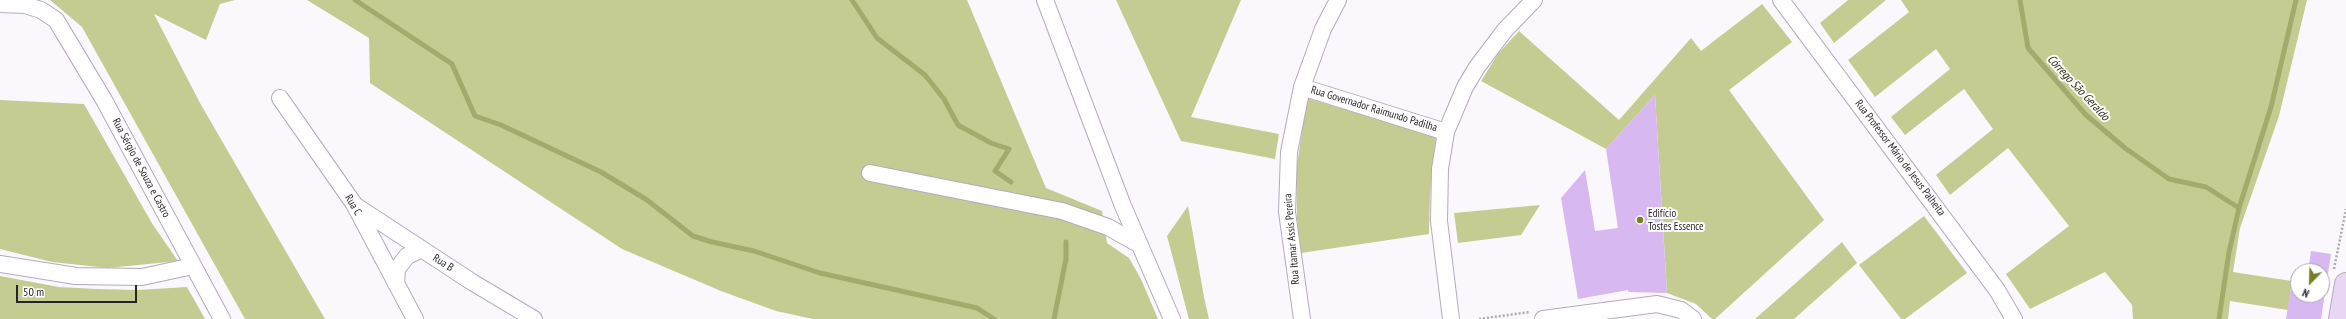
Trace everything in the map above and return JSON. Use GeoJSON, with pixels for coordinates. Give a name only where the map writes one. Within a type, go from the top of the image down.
{"type":"FeatureCollection","features":[{"type":"Feature","properties":{"kind":"main road"},"geometry":{"type":"LineString","coordinates":[[2340,279],[2340,319]]}},
{"type":"Feature","properties":{"kind":"street"},"geometry":{"type":"LineString","coordinates":[[1045,0],[1140,245],[1172,319]]}},
{"type":"Feature","properties":{"kind":"street","name":"Rua Itamar Assis Pereira"},"geometry":{"type":"LineString","coordinates":[[1302,319],[1291,250],[1287,181],[1294,120],[1302,87],[1323,29],[1338,0]]}},
{"type":"Feature","properties":{"kind":"street"},"geometry":{"type":"LineString","coordinates":[[1451,319],[1439,221],[1440,170],[1446,132],[1465,87],[1476,67],[1505,30],[1534,0]]}},
{"type":"Feature","properties":{"kind":"street","name":"Rua Professor Mário de Jesus Palheita"},"geometry":{"type":"LineString","coordinates":[[1781,0],[1980,266],[2014,319]]}},
{"type":"Feature","properties":{"kind":"street","name":"Rua Sérgio de Souza e Castro"},"geometry":{"type":"LineString","coordinates":[[0,4],[25,5],[36,8],[56,20],[104,100],[222,319]]}},
{"type":"Feature","properties":{"kind":"street","name":"Rua Governador Raimundo Padilha"},"geometry":{"type":"LineString","coordinates":[[1302,87],[1446,132]]}},
{"type":"Feature","properties":{"kind":"street","name":"Rua C"},"geometry":{"type":"LineString","coordinates":[[280,98],[354,204],[415,319]]}},
{"type":"Feature","properties":{"kind":"street"},"geometry":{"type":"LineString","coordinates":[[870,173],[1062,211],[1108,227],[1140,245]]}},
{"type":"Feature","properties":{"kind":"street","name":"Rua B"},"geometry":{"type":"LineString","coordinates":[[354,204],[422,249],[534,319]]}},
{"type":"Feature","properties":{"kind":"street"},"geometry":{"type":"LineString","coordinates":[[396,284],[397,269],[407,256],[422,249]]}},
{"type":"Feature","properties":{"kind":"street"},"geometry":{"type":"LineString","coordinates":[[0,264],[76,276],[142,277],[193,266]]}},
{"type":"Feature","properties":{"kind":"street"},"geometry":{"type":"LineString","coordinates":[[1543,319],[1656,304],[1681,310],[1693,319]]}},
{"type":"Feature","properties":{"kind":"path"},"geometry":{"type":"LineString","coordinates":[[2340,279],[2346,209]]}},
{"type":"Feature","properties":{"kind":"green space"},"geometry":{"type":"Polygon","coordinates":[[[50,0],[235,0],[220,4],[206,40],[154,14],[200,103],[325,319],[245,319],[82,27],[50,0]]]}},
{"type":"Feature","properties":{"kind":"green space"},"geometry":{"type":"Polygon","coordinates":[[[307,0],[967,0],[1046,188],[1102,211],[1107,243],[1129,258],[1141,279],[1158,319],[813,319],[776,311],[721,291],[622,249],[370,83],[369,38],[307,0]]]}},
{"type":"Feature","properties":{"kind":"green space"},"geometry":{"type":"Polygon","coordinates":[[[1116,0],[1241,0],[1191,117],[1279,134],[1275,159],[1181,141],[1116,0]]]}},
{"type":"Feature","properties":{"kind":"green space"},"geometry":{"type":"Polygon","coordinates":[[[1848,0],[1886,0],[1834,43],[1820,23],[1848,0]]]}},
{"type":"Feature","properties":{"kind":"green space"},"geometry":{"type":"Polygon","coordinates":[[[1901,0],[2307,0],[2279,116],[2240,228],[2233,272],[2290,281],[2288,310],[2230,301],[2228,319],[2133,319],[2132,305],[2105,272],[2030,309],[2006,274],[2069,226],[2008,148],[1950,195],[1936,175],[1993,129],[1964,89],[1905,135],[1891,117],[1950,69],[1936,49],[1875,97],[1848,60],[1909,12],[1901,0]]]}},
{"type":"Feature","properties":{"kind":"green space"},"geometry":{"type":"Polygon","coordinates":[[[1762,4],[1792,42],[1729,90],[1824,220],[1715,319],[1712,319],[1696,304],[1667,293],[1655,95],[1606,149],[1481,81],[1498,54],[1519,31],[1619,120],[1691,38],[1701,51],[1762,4]]]}},
{"type":"Feature","properties":{"kind":"green space"},"geometry":{"type":"Polygon","coordinates":[[[1307,98],[1436,137],[1430,194],[1429,234],[1301,253],[1297,219],[1296,172],[1307,98]]]}},
{"type":"Feature","properties":{"kind":"green space"},"geometry":{"type":"Polygon","coordinates":[[[0,100],[84,104],[153,225],[178,261],[108,268],[52,262],[0,249],[0,100]]]}},
{"type":"Feature","properties":{"kind":"green space"},"geometry":{"type":"Polygon","coordinates":[[[1540,205],[1521,235],[1458,243],[1454,213],[1540,205]]]}},
{"type":"Feature","properties":{"kind":"green space"},"geometry":{"type":"Polygon","coordinates":[[[1188,206],[1209,319],[1189,319],[1167,236],[1188,206]]]}},
{"type":"Feature","properties":{"kind":"green space"},"geometry":{"type":"Polygon","coordinates":[[[1924,216],[1967,273],[1905,319],[1901,319],[1859,265],[1924,216]]]}},
{"type":"Feature","properties":{"kind":"green space"},"geometry":{"type":"Polygon","coordinates":[[[1842,242],[1857,263],[1794,319],[1755,319],[1842,242]]]}},
{"type":"Feature","properties":{"kind":"green space"},"geometry":{"type":"Polygon","coordinates":[[[0,276],[59,287],[138,290],[187,287],[205,319],[0,319],[0,276]]]}},
{"type":"Feature","properties":{"kind":"building","name":"Edifício Tostes Essence"},"geometry":{"type":"Polygon","coordinates":[[[1655,95],[1667,293],[1628,292],[1628,290],[1578,299],[1561,198],[1585,170],[1595,231],[1618,228],[1606,149],[1655,95]]]}},
{"type":"Feature","properties":{"kind":"building"},"geometry":{"type":"Polygon","coordinates":[[[2311,251],[2331,254],[2330,263],[2309,263],[2311,251]]]}},
{"type":"Feature","properties":{"kind":"building"},"geometry":{"type":"Polygon","coordinates":[[[2290,294],[2290,303],[2323,303],[2321,319],[2286,319],[2290,294]]]}},
{"type":"Feature","properties":{"kind":"waterway"},"geometry":{"type":"LineString","coordinates":[[355,0],[452,64],[475,116],[501,125],[601,172],[647,200],[693,236],[712,242],[754,251],[820,273],[977,308],[994,319]]}},
{"type":"Feature","properties":{"kind":"waterway"},"geometry":{"type":"LineString","coordinates":[[852,0],[877,38],[925,75],[944,99],[958,125],[991,143],[1009,149],[995,171],[1011,182]]}},
{"type":"Feature","properties":{"kind":"waterway","name":"Córrego São Geraldo"},"geometry":{"type":"LineString","coordinates":[[2020,0],[2028,48],[2086,115],[2125,148],[2169,179],[2206,187],[2239,208]]}},
{"type":"Feature","properties":{"kind":"waterway","name":"Córrego São Geraldo"},"geometry":{"type":"LineString","coordinates":[[2219,319],[2229,252],[2239,208],[2271,107],[2296,0]]}},
{"type":"Feature","properties":{"kind":"waterway"},"geometry":{"type":"LineString","coordinates":[[1054,319],[1066,259],[1066,242]]}},
{"type":"Feature","properties":{"kind":"place","name":"Edifício Tostes Essence"},"geometry":{"type":"Point","coordinates":[1640,220]}}]}
